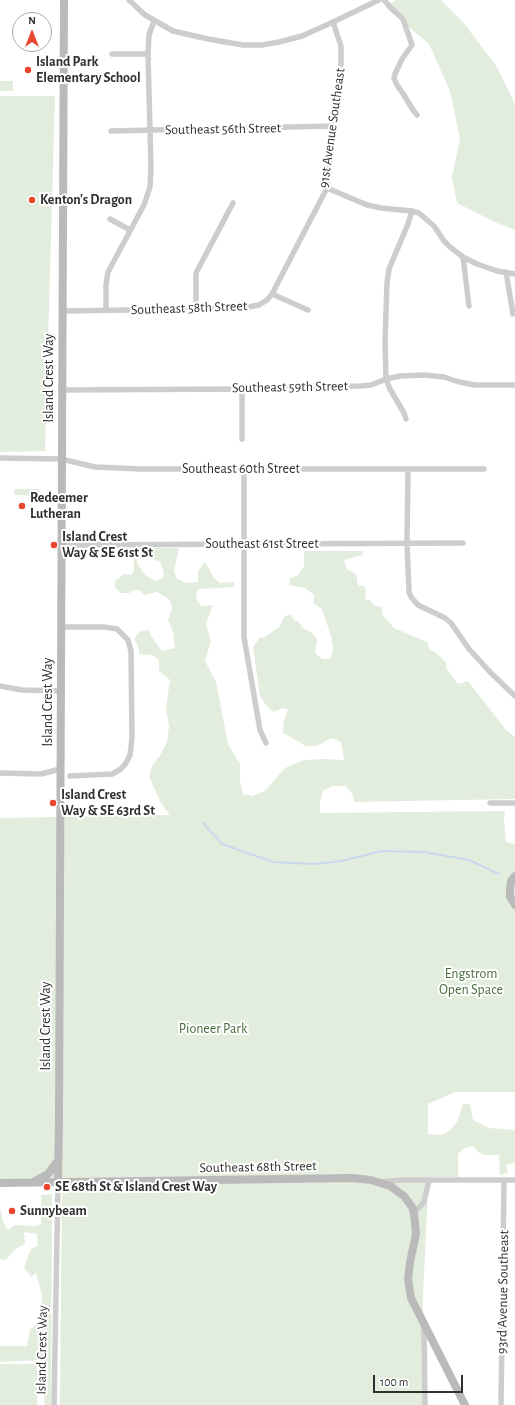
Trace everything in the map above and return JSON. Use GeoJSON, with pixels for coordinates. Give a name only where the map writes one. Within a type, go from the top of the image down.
{"type":"FeatureCollection","features":[{"type":"Feature","properties":{"kind":"main road","name":"Island Crest Way"},"geometry":{"type":"LineString","coordinates":[[58,1182],[64,0]]}},
{"type":"Feature","properties":{"kind":"main road"},"geometry":{"type":"LineString","coordinates":[[515,876],[511,881],[510,891],[510,897],[515,905]]}},
{"type":"Feature","properties":{"kind":"main road"},"geometry":{"type":"LineString","coordinates":[[26,1183],[44,1178],[52,1170],[58,1160]]}},
{"type":"Feature","properties":{"kind":"main road","name":"Southeast 68th Street"},"geometry":{"type":"LineString","coordinates":[[0,1183],[353,1178],[381,1182]]}},
{"type":"Feature","properties":{"kind":"main road"},"geometry":{"type":"LineString","coordinates":[[381,1182],[390,1186],[404,1196],[412,1207],[416,1234],[410,1262],[408,1286],[411,1298],[465,1405]]}},
{"type":"Feature","properties":{"kind":"street"},"geometry":{"type":"LineString","coordinates":[[129,0],[141,12],[173,31],[243,45],[262,45],[302,36],[379,0]]}},
{"type":"Feature","properties":{"kind":"street"},"geometry":{"type":"LineString","coordinates":[[384,0],[403,19],[412,45],[402,60],[394,78],[417,115]]}},
{"type":"Feature","properties":{"kind":"street"},"geometry":{"type":"LineString","coordinates":[[106,310],[106,285],[108,272],[148,196],[150,187],[151,168],[148,54],[149,35],[154,21]]}},
{"type":"Feature","properties":{"kind":"street","name":"91st Avenue Southeast"},"geometry":{"type":"LineString","coordinates":[[272,294],[327,188],[341,53],[339,38],[334,22]]}},
{"type":"Feature","properties":{"kind":"street"},"geometry":{"type":"LineString","coordinates":[[112,54],[148,54]]}},
{"type":"Feature","properties":{"kind":"street","name":"Southeast 56th Street"},"geometry":{"type":"LineString","coordinates":[[112,131],[334,126]]}},
{"type":"Feature","properties":{"kind":"street"},"geometry":{"type":"LineString","coordinates":[[327,188],[367,205],[419,213],[426,218],[450,248],[477,264],[497,271],[515,274]]}},
{"type":"Feature","properties":{"kind":"street"},"geometry":{"type":"LineString","coordinates":[[196,309],[196,273],[233,203]]}},
{"type":"Feature","properties":{"kind":"street"},"geometry":{"type":"LineString","coordinates":[[406,419],[386,379],[384,341],[387,283],[392,261],[412,211]]}},
{"type":"Feature","properties":{"kind":"street"},"geometry":{"type":"LineString","coordinates":[[110,219],[130,230]]}},
{"type":"Feature","properties":{"kind":"street"},"geometry":{"type":"LineString","coordinates":[[463,256],[469,306]]}},
{"type":"Feature","properties":{"kind":"street"},"geometry":{"type":"LineString","coordinates":[[506,272],[513,314]]}},
{"type":"Feature","properties":{"kind":"street","name":"Southeast 58th Street"},"geometry":{"type":"LineString","coordinates":[[62,311],[248,307],[259,305],[267,300],[272,294]]}},
{"type":"Feature","properties":{"kind":"street"},"geometry":{"type":"LineString","coordinates":[[272,294],[308,310]]}},
{"type":"Feature","properties":{"kind":"street","name":"Southeast 59th Street"},"geometry":{"type":"LineString","coordinates":[[62,390],[242,389],[361,386],[371,385],[386,379],[400,376],[434,375],[476,385],[515,384]]}},
{"type":"Feature","properties":{"kind":"street"},"geometry":{"type":"LineString","coordinates":[[242,389],[242,439]]}},
{"type":"Feature","properties":{"kind":"street","name":"Southeast 60th Street"},"geometry":{"type":"LineString","coordinates":[[0,458],[61,459],[95,467],[244,469],[484,469]]}},
{"type":"Feature","properties":{"kind":"street"},"geometry":{"type":"LineString","coordinates":[[244,469],[244,637],[260,730],[266,743]]}},
{"type":"Feature","properties":{"kind":"street"},"geometry":{"type":"LineString","coordinates":[[408,469],[407,543],[410,597],[418,605],[445,618],[451,623],[469,649],[515,696]]}},
{"type":"Feature","properties":{"kind":"street","name":"Southeast 61st Street"},"geometry":{"type":"LineString","coordinates":[[62,545],[463,543]]}},
{"type":"Feature","properties":{"kind":"street"},"geometry":{"type":"LineString","coordinates":[[61,627],[112,628],[122,633],[128,640],[131,652],[132,738],[130,755],[126,763],[118,771],[112,774],[70,776]]}},
{"type":"Feature","properties":{"kind":"street"},"geometry":{"type":"LineString","coordinates":[[0,686],[22,690],[61,691]]}},
{"type":"Feature","properties":{"kind":"street"},"geometry":{"type":"LineString","coordinates":[[0,773],[41,774],[60,770]]}},
{"type":"Feature","properties":{"kind":"street"},"geometry":{"type":"LineString","coordinates":[[490,803],[515,803]]}},
{"type":"Feature","properties":{"kind":"street","name":"Southeast 68th Street"},"geometry":{"type":"LineString","coordinates":[[381,1182],[401,1180],[515,1180]]}},
{"type":"Feature","properties":{"kind":"street"},"geometry":{"type":"LineString","coordinates":[[414,1213],[424,1202],[428,1180]]}},
{"type":"Feature","properties":{"kind":"street","name":"93rd Avenue Southeast"},"geometry":{"type":"LineString","coordinates":[[501,1405],[504,1180]]}},
{"type":"Feature","properties":{"kind":"street","name":"Island Crest Way"},"geometry":{"type":"LineString","coordinates":[[54,1405],[58,1182]]}},
{"type":"Feature","properties":{"kind":"street"},"geometry":{"type":"LineString","coordinates":[[424,1323],[425,1405]]}},
{"type":"Feature","properties":{"kind":"green space"},"geometry":{"type":"Polygon","coordinates":[[[396,0],[441,0],[463,22],[497,67],[515,104],[515,230],[497,223],[457,203],[452,177],[460,139],[450,91],[429,44],[385,7],[396,0]]]}},
{"type":"Feature","properties":{"kind":"green space"},"geometry":{"type":"Polygon","coordinates":[[[0,81],[13,81],[13,91],[0,91],[0,81]]]}},
{"type":"Feature","properties":{"kind":"green space"},"geometry":{"type":"Polygon","coordinates":[[[0,96],[55,96],[45,451],[0,452],[0,96]]]}},
{"type":"Feature","properties":{"kind":"green space"},"geometry":{"type":"Polygon","coordinates":[[[15,489],[39,489],[39,496],[14,495],[15,489]]]}},
{"type":"Feature","properties":{"kind":"green space","name":"Pioneer Park"},"geometry":{"type":"Polygon","coordinates":[[[131,548],[139,548],[140,554],[137,556],[137,563],[145,575],[156,581],[162,579],[164,573],[160,562],[153,559],[150,554],[149,548],[179,548],[174,571],[177,579],[187,583],[198,582],[198,571],[205,562],[214,578],[220,583],[234,582],[234,587],[199,589],[196,594],[197,600],[201,606],[213,605],[206,624],[211,641],[205,661],[216,682],[228,744],[240,764],[240,781],[243,794],[252,796],[265,791],[285,768],[304,760],[344,760],[341,742],[331,738],[317,746],[306,746],[283,733],[284,721],[288,710],[282,708],[274,712],[268,708],[260,696],[253,647],[259,638],[265,637],[279,627],[285,616],[291,615],[303,628],[311,632],[317,639],[315,652],[322,659],[331,659],[333,648],[331,636],[322,609],[314,604],[314,595],[305,588],[289,585],[290,578],[297,576],[304,566],[304,551],[362,551],[363,555],[344,560],[347,569],[356,574],[358,585],[364,586],[366,590],[365,599],[371,601],[373,605],[382,607],[382,614],[394,628],[427,642],[430,650],[435,652],[446,662],[446,668],[458,684],[468,681],[506,730],[515,737],[515,799],[354,802],[353,795],[346,786],[332,786],[323,791],[320,802],[320,813],[505,811],[504,820],[506,842],[515,844],[515,1092],[455,1092],[428,1104],[428,1134],[442,1135],[449,1131],[457,1122],[463,1104],[470,1104],[473,1120],[489,1128],[515,1130],[515,1163],[506,1165],[508,1173],[500,1175],[499,1155],[484,1155],[478,1152],[473,1146],[465,1148],[458,1154],[458,1177],[428,1177],[423,1294],[422,1405],[60,1405],[62,1179],[0,1179],[0,818],[170,815],[161,803],[149,777],[152,766],[167,742],[169,726],[166,708],[170,680],[159,671],[159,660],[152,655],[139,654],[139,648],[134,639],[139,632],[148,630],[162,651],[175,648],[173,632],[168,620],[172,609],[170,600],[157,592],[144,595],[140,590],[135,590],[129,593],[120,593],[115,587],[115,581],[124,574],[131,575],[134,570],[134,560],[129,551],[131,548]]]}},
{"type":"Feature","properties":{"kind":"green space"},"geometry":{"type":"Polygon","coordinates":[[[52,1194],[51,1405],[45,1405],[45,1372],[40,1360],[0,1362],[0,1346],[27,1346],[30,1330],[40,1320],[42,1295],[36,1273],[31,1277],[24,1267],[31,1249],[38,1246],[37,1234],[24,1232],[25,1244],[17,1248],[5,1260],[0,1259],[0,1207],[3,1222],[8,1230],[15,1225],[36,1226],[41,1224],[41,1195],[52,1194]]]}},
{"type":"Feature","properties":{"kind":"green space"},"geometry":{"type":"Polygon","coordinates":[[[0,1364],[37,1364],[37,1405],[0,1405],[0,1364]]]}},
{"type":"Feature","properties":{"kind":"waterway"},"geometry":{"type":"LineString","coordinates":[[203,823],[222,844],[273,862],[313,864],[342,861],[381,851],[424,852],[469,860],[499,874]]}},
{"type":"Feature","properties":{"kind":"place","name":"Island Park Elementary School"},"geometry":{"type":"Point","coordinates":[28,70]}},
{"type":"Feature","properties":{"kind":"place","name":"Kenton's Dragon"},"geometry":{"type":"Point","coordinates":[32,200]}},
{"type":"Feature","properties":{"kind":"place","name":"Redeemer Lutheran"},"geometry":{"type":"Point","coordinates":[22,506]}},
{"type":"Feature","properties":{"kind":"place","name":"Island Crest Way & SE 61st St"},"geometry":{"type":"Point","coordinates":[54,545]}},
{"type":"Feature","properties":{"kind":"place","name":"Island Crest Way & SE 63rd St"},"geometry":{"type":"Point","coordinates":[53,803]}},
{"type":"Feature","properties":{"kind":"place","name":"SE 68th St & Island Crest Way"},"geometry":{"type":"Point","coordinates":[47,1187]}},
{"type":"Feature","properties":{"kind":"place","name":"Sunnybeam"},"geometry":{"type":"Point","coordinates":[12,1211]}},
{"type":"Feature","properties":{"kind":"park label","name":"Engstrom Open Space"},"geometry":{"type":"Point","coordinates":[471,982]}}]}
